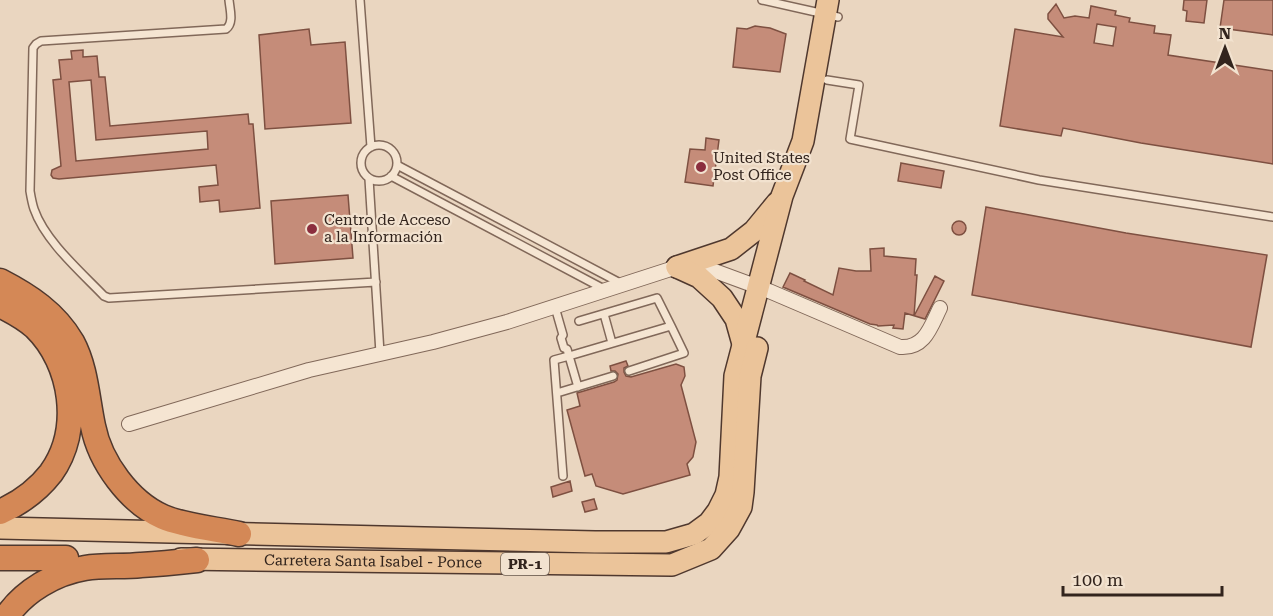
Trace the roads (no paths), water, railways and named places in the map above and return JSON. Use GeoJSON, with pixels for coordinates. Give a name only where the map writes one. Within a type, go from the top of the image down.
{"type":"FeatureCollection","features":[{"type":"Feature","properties":{"kind":"highway"},"geometry":{"type":"LineString","coordinates":[[0,281],[39,304],[55,319],[71,342],[84,375],[96,438],[111,471],[120,484],[163,517],[239,534]]}},
{"type":"Feature","properties":{"kind":"highway"},"geometry":{"type":"LineString","coordinates":[[0,305],[15,312],[35,327],[50,345],[61,364],[70,405],[69,425],[61,453],[51,472],[18,504],[0,512]]}},
{"type":"Feature","properties":{"kind":"highway","name":"Carretera Santa Isabel - Ponce"},"geometry":{"type":"LineString","coordinates":[[0,558],[66,558]]}},
{"type":"Feature","properties":{"kind":"highway"},"geometry":{"type":"LineString","coordinates":[[7,616],[26,595],[64,573],[86,567],[197,560]]}},
{"type":"Feature","properties":{"kind":"main road","name":"Carretera Santa Isabel - Ponce"},"geometry":{"type":"LineString","coordinates":[[0,528],[619,542],[666,542],[694,534],[709,523],[726,495],[730,477],[735,376],[743,344],[816,135],[827,80],[833,8]]}},
{"type":"Feature","properties":{"kind":"main road","name":"Carretera Santa Isabel - Ponce"},"geometry":{"type":"LineString","coordinates":[[66,558],[672,565],[711,549],[729,529],[741,507],[750,375],[763,289],[782,196],[803,141],[833,8]]}},
{"type":"Feature","properties":{"kind":"main road"},"geometry":{"type":"LineString","coordinates":[[677,267],[731,249],[754,231],[782,196]]}},
{"type":"Feature","properties":{"kind":"main road"},"geometry":{"type":"LineString","coordinates":[[677,267],[699,277],[722,298],[736,319],[743,344]]}},
{"type":"Feature","properties":{"kind":"street"},"geometry":{"type":"LineString","coordinates":[[129,424],[309,370],[433,342],[507,322],[677,267],[712,270],[903,348],[914,346],[923,339],[940,308]]}},
{"type":"Feature","properties":{"kind":"lane"},"geometry":{"type":"LineString","coordinates":[[229,0],[231,22],[229,28],[226,29],[41,41],[36,44],[33,48],[30,191],[39,221],[73,265],[104,296],[109,298],[376,282]]}},
{"type":"Feature","properties":{"kind":"lane"},"geometry":{"type":"LineString","coordinates":[[360,0],[371,147]]}},
{"type":"Feature","properties":{"kind":"lane"},"geometry":{"type":"LineString","coordinates":[[762,0],[833,8]]}},
{"type":"Feature","properties":{"kind":"lane"},"geometry":{"type":"LineString","coordinates":[[827,80],[859,85],[850,139],[1039,180],[1273,217]]}},
{"type":"Feature","properties":{"kind":"lane"},"geometry":{"type":"LineString","coordinates":[[377,145],[391,150],[396,157],[397,165],[395,172],[389,178],[382,182],[375,182],[361,170],[360,163],[365,151],[377,145]]}},
{"type":"Feature","properties":{"kind":"lane"},"geometry":{"type":"LineString","coordinates":[[397,165],[622,284]]}},
{"type":"Feature","properties":{"kind":"lane"},"geometry":{"type":"LineString","coordinates":[[391,176],[606,290]]}},
{"type":"Feature","properties":{"kind":"lane"},"geometry":{"type":"LineString","coordinates":[[369,179],[380,353]]}},
{"type":"Feature","properties":{"kind":"lane"},"geometry":{"type":"LineString","coordinates":[[527,248],[534,237]]}},
{"type":"Feature","properties":{"kind":"lane"},"geometry":{"type":"LineString","coordinates":[[579,321],[657,298],[684,353],[629,371]]}},
{"type":"Feature","properties":{"kind":"lane"},"geometry":{"type":"LineString","coordinates":[[555,307],[561,338],[578,387]]}},
{"type":"Feature","properties":{"kind":"lane"},"geometry":{"type":"LineString","coordinates":[[604,314],[612,343]]}},
{"type":"Feature","properties":{"kind":"lane"},"geometry":{"type":"LineString","coordinates":[[562,476],[554,360],[568,353],[671,326]]}},
{"type":"Feature","properties":{"kind":"lane"},"geometry":{"type":"LineString","coordinates":[[556,393],[613,376]]}},
{"type":"Feature","properties":{"kind":"place","name":"United States Post Office"},"geometry":{"type":"Point","coordinates":[701,167]}},
{"type":"Feature","properties":{"kind":"place","name":"Centro de Acceso a la Información"},"geometry":{"type":"Point","coordinates":[312,229]}}]}
